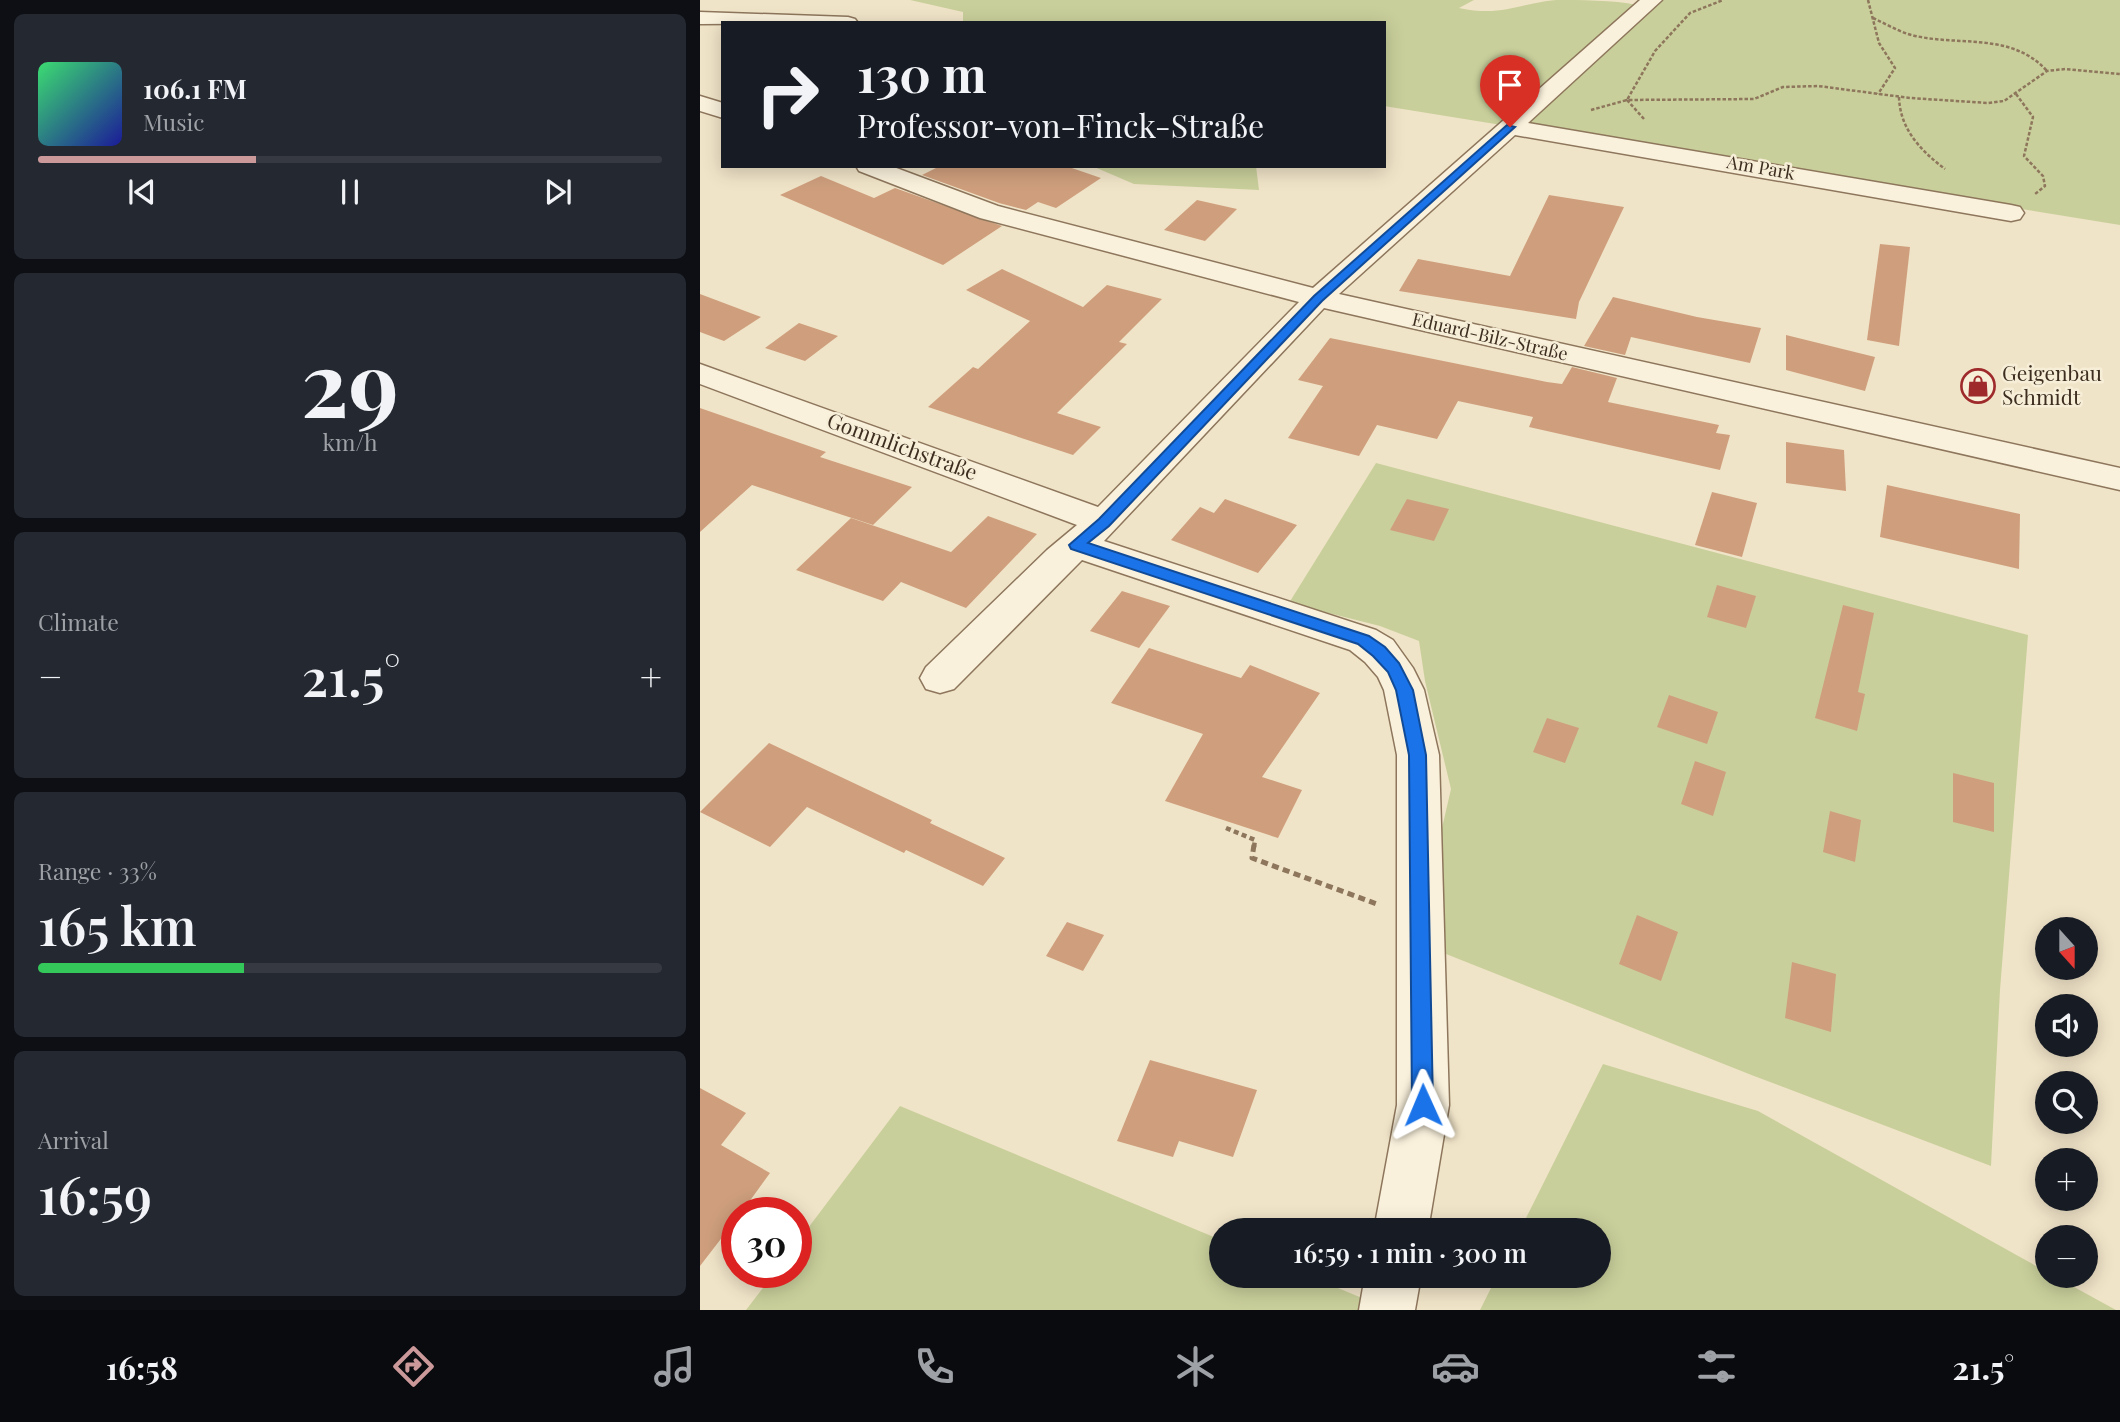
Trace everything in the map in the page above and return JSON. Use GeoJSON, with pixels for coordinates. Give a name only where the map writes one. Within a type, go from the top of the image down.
{"type":"FeatureCollection","features":[{"type":"Feature","properties":{"kind":"street"},"geometry":{"type":"LineString","coordinates":[[700,5],[758,0]]}},
{"type":"Feature","properties":{"kind":"street"},"geometry":{"type":"LineString","coordinates":[[940,678],[1003,613],[1090,534],[1318,299],[1652,0]]}},
{"type":"Feature","properties":{"kind":"street"},"geometry":{"type":"LineString","coordinates":[[700,19],[774,21]]}},
{"type":"Feature","properties":{"kind":"street"},"geometry":{"type":"LineString","coordinates":[[700,103],[721,110]]}},
{"type":"Feature","properties":{"kind":"street","name":"Am Park"},"geometry":{"type":"LineString","coordinates":[[1519,119],[2011,213]]}},
{"type":"Feature","properties":{"kind":"street","name":"Eduard-Bilz-Straße"},"geometry":{"type":"LineString","coordinates":[[873,168],[989,212],[1318,299],[2120,479]]}},
{"type":"Feature","properties":{"kind":"street","name":"Gommlichstraße"},"geometry":{"type":"LineString","coordinates":[[700,373],[1090,534],[1363,640],[1379,651],[1394,668],[1405,690],[1418,755],[1423,1105],[1403,1218]]}},
{"type":"Feature","properties":{"kind":"street"},"geometry":{"type":"LineString","coordinates":[[1387,1310],[1391,1288]]}},
{"type":"Feature","properties":{"kind":"path"},"geometry":{"type":"LineString","coordinates":[[1627,100],[1655,51],[1690,13],[1723,0]]}},
{"type":"Feature","properties":{"kind":"path"},"geometry":{"type":"LineString","coordinates":[[1868,0],[1879,43],[1895,68],[1878,94]]}},
{"type":"Feature","properties":{"kind":"path"},"geometry":{"type":"LineString","coordinates":[[1873,18],[1909,34],[2007,44],[2037,60],[2047,71]]}},
{"type":"Feature","properties":{"kind":"path"},"geometry":{"type":"LineString","coordinates":[[1519,119],[1606,107],[1627,100],[1754,99],[1783,87],[1849,88],[1899,97],[1988,103],[2004,101],[2047,71],[2065,69],[2120,74]]}},
{"type":"Feature","properties":{"kind":"path"},"geometry":{"type":"LineString","coordinates":[[2011,213],[2023,200],[2045,186],[2043,177],[2024,156],[2034,127],[2034,114],[2016,94]]}},
{"type":"Feature","properties":{"kind":"path"},"geometry":{"type":"LineString","coordinates":[[1899,97],[1899,108],[1916,144],[1968,188],[1970,206]]}},
{"type":"Feature","properties":{"kind":"path"},"geometry":{"type":"LineString","coordinates":[[1226,828],[1255,840],[1252,858],[1420,920]]}},
{"type":"Feature","properties":{"kind":"green space"},"geometry":{"type":"Polygon","coordinates":[[[910,0],[1474,0],[1459,8],[1487,11],[1556,0],[1607,1],[1637,5],[1644,0],[2120,0],[2120,225],[1386,106],[1386,21],[963,21],[963,12],[910,0]]]}},
{"type":"Feature","properties":{"kind":"green space"},"geometry":{"type":"Polygon","coordinates":[[[1097,168],[1256,168],[1259,190],[1134,184],[1097,168]]]}},
{"type":"Feature","properties":{"kind":"green space"},"geometry":{"type":"Polygon","coordinates":[[[1376,463],[2028,635],[2000,990],[1991,1166],[1441,952],[1442,828],[1451,789],[1425,681],[1419,641],[1380,626],[1289,603],[1376,463]]]}},
{"type":"Feature","properties":{"kind":"green space"},"geometry":{"type":"Polygon","coordinates":[[[1603,1064],[1758,1111],[2035,1265],[2035,1288],[2076,1288],[2116,1310],[1480,1310],[1491,1288],[1611,1288],[1611,1218],[1526,1218],[1603,1064]]]}},
{"type":"Feature","properties":{"kind":"green space"},"geometry":{"type":"Polygon","coordinates":[[[900,1106],[1209,1235],[1209,1288],[1338,1288],[1391,1310],[746,1310],[763,1288],[812,1288],[812,1223],[900,1106]]]}},
{"type":"Feature","properties":{"kind":"building"},"geometry":{"type":"Polygon","coordinates":[[[936,168],[1072,168],[1101,178],[1056,208],[1038,202],[1026,210],[922,175],[936,168]]]}},
{"type":"Feature","properties":{"kind":"building"},"geometry":{"type":"Polygon","coordinates":[[[821,176],[874,198],[895,188],[1002,226],[943,265],[780,195],[821,176]]]}},
{"type":"Feature","properties":{"kind":"building"},"geometry":{"type":"Polygon","coordinates":[[[1549,195],[1624,207],[1579,302],[1576,319],[1399,291],[1418,259],[1510,276],[1549,195]]]}},
{"type":"Feature","properties":{"kind":"building"},"geometry":{"type":"Polygon","coordinates":[[[1197,200],[1237,209],[1205,241],[1164,230],[1197,200]]]}},
{"type":"Feature","properties":{"kind":"building"},"geometry":{"type":"Polygon","coordinates":[[[1880,244],[1910,247],[1899,346],[1867,340],[1880,244]]]}},
{"type":"Feature","properties":{"kind":"building"},"geometry":{"type":"Polygon","coordinates":[[[1002,269],[1083,307],[1107,285],[1162,299],[1119,342],[1127,344],[1057,413],[1101,427],[1073,455],[928,407],[973,367],[978,369],[1030,321],[966,290],[1002,269]]]}},
{"type":"Feature","properties":{"kind":"building"},"geometry":{"type":"Polygon","coordinates":[[[700,294],[761,317],[724,341],[700,332],[700,294]]]}},
{"type":"Feature","properties":{"kind":"building"},"geometry":{"type":"Polygon","coordinates":[[[1613,297],[1697,317],[1761,328],[1750,363],[1631,337],[1625,355],[1584,346],[1613,297]]]}},
{"type":"Feature","properties":{"kind":"building"},"geometry":{"type":"Polygon","coordinates":[[[799,323],[838,336],[805,361],[765,348],[799,323]]]}},
{"type":"Feature","properties":{"kind":"building"},"geometry":{"type":"Polygon","coordinates":[[[1786,335],[1875,357],[1865,391],[1786,370],[1786,335]]]}},
{"type":"Feature","properties":{"kind":"building"},"geometry":{"type":"Polygon","coordinates":[[[1330,338],[1547,382],[1562,384],[1572,367],[1617,378],[1608,402],[1719,425],[1716,433],[1730,435],[1720,470],[1529,427],[1533,417],[1458,401],[1437,439],[1377,425],[1359,456],[1288,438],[1323,386],[1298,380],[1330,338]]]}},
{"type":"Feature","properties":{"kind":"building"},"geometry":{"type":"Polygon","coordinates":[[[700,408],[826,452],[820,457],[912,487],[873,525],[752,485],[700,532],[700,408]]]}},
{"type":"Feature","properties":{"kind":"building"},"geometry":{"type":"Polygon","coordinates":[[[1786,442],[1844,450],[1846,491],[1786,483],[1786,442]]]}},
{"type":"Feature","properties":{"kind":"building"},"geometry":{"type":"Polygon","coordinates":[[[1887,485],[2020,514],[2019,569],[1880,537],[1887,485]]]}},
{"type":"Feature","properties":{"kind":"building"},"geometry":{"type":"Polygon","coordinates":[[[1712,492],[1757,503],[1742,557],[1695,545],[1712,492]]]}},
{"type":"Feature","properties":{"kind":"building"},"geometry":{"type":"Polygon","coordinates":[[[1225,499],[1297,525],[1258,573],[1171,540],[1200,507],[1214,513],[1225,499]]]}},
{"type":"Feature","properties":{"kind":"building"},"geometry":{"type":"Polygon","coordinates":[[[1407,499],[1449,509],[1434,541],[1390,530],[1407,499]]]}},
{"type":"Feature","properties":{"kind":"building"},"geometry":{"type":"Polygon","coordinates":[[[988,516],[1037,534],[966,608],[901,582],[883,601],[796,570],[851,518],[951,552],[988,516]]]}},
{"type":"Feature","properties":{"kind":"building"},"geometry":{"type":"Polygon","coordinates":[[[1717,585],[1756,596],[1746,628],[1707,617],[1717,585]]]}},
{"type":"Feature","properties":{"kind":"building"},"geometry":{"type":"Polygon","coordinates":[[[1122,591],[1170,606],[1139,648],[1090,631],[1122,591]]]}},
{"type":"Feature","properties":{"kind":"building"},"geometry":{"type":"Polygon","coordinates":[[[1843,605],[1874,613],[1858,692],[1865,694],[1857,731],[1815,718],[1843,605]]]}},
{"type":"Feature","properties":{"kind":"building"},"geometry":{"type":"Polygon","coordinates":[[[1149,648],[1241,678],[1250,665],[1320,693],[1262,777],[1302,790],[1278,838],[1165,801],[1203,734],[1111,703],[1149,648]]]}},
{"type":"Feature","properties":{"kind":"building"},"geometry":{"type":"Polygon","coordinates":[[[1669,695],[1718,712],[1707,744],[1657,727],[1669,695]]]}},
{"type":"Feature","properties":{"kind":"building"},"geometry":{"type":"Polygon","coordinates":[[[1547,718],[1579,728],[1565,763],[1533,752],[1547,718]]]}},
{"type":"Feature","properties":{"kind":"building"},"geometry":{"type":"Polygon","coordinates":[[[769,743],[932,820],[930,823],[1005,858],[983,886],[906,850],[904,853],[807,807],[770,847],[700,812],[769,743]]]}},
{"type":"Feature","properties":{"kind":"building"},"geometry":{"type":"Polygon","coordinates":[[[1695,761],[1726,772],[1713,816],[1681,804],[1695,761]]]}},
{"type":"Feature","properties":{"kind":"building"},"geometry":{"type":"Polygon","coordinates":[[[1953,773],[1994,783],[1994,832],[1953,822],[1953,773]]]}},
{"type":"Feature","properties":{"kind":"building"},"geometry":{"type":"Polygon","coordinates":[[[1830,811],[1861,820],[1855,862],[1823,852],[1830,811]]]}},
{"type":"Feature","properties":{"kind":"building"},"geometry":{"type":"Polygon","coordinates":[[[1637,915],[1678,932],[1661,981],[1619,964],[1637,915]]]}},
{"type":"Feature","properties":{"kind":"building"},"geometry":{"type":"Polygon","coordinates":[[[1067,922],[1104,935],[1083,971],[1046,956],[1067,922]]]}},
{"type":"Feature","properties":{"kind":"building"},"geometry":{"type":"Polygon","coordinates":[[[1792,962],[1836,974],[1831,1032],[1785,1018],[1792,962]]]}},
{"type":"Feature","properties":{"kind":"building"},"geometry":{"type":"Polygon","coordinates":[[[1150,1060],[1257,1090],[1233,1157],[1179,1141],[1173,1157],[1117,1141],[1150,1060]]]}},
{"type":"Feature","properties":{"kind":"building"},"geometry":{"type":"Polygon","coordinates":[[[700,1088],[746,1113],[721,1145],[770,1173],[753,1197],[721,1197],[721,1239],[700,1266],[700,1088]]]}},
{"type":"Feature","properties":{"kind":"place","name":"Geigenbau Schmidt"},"geometry":{"type":"Point","coordinates":[1978,386]}},
{"type":"Feature","properties":{"kind":"route"},"geometry":{"type":"LineString","coordinates":[[1423,1105],[1418,755],[1405,690],[1394,668],[1379,651],[1363,640],[1132,561],[1076,545],[1104,522],[1318,299],[1510,127]]}}]}
